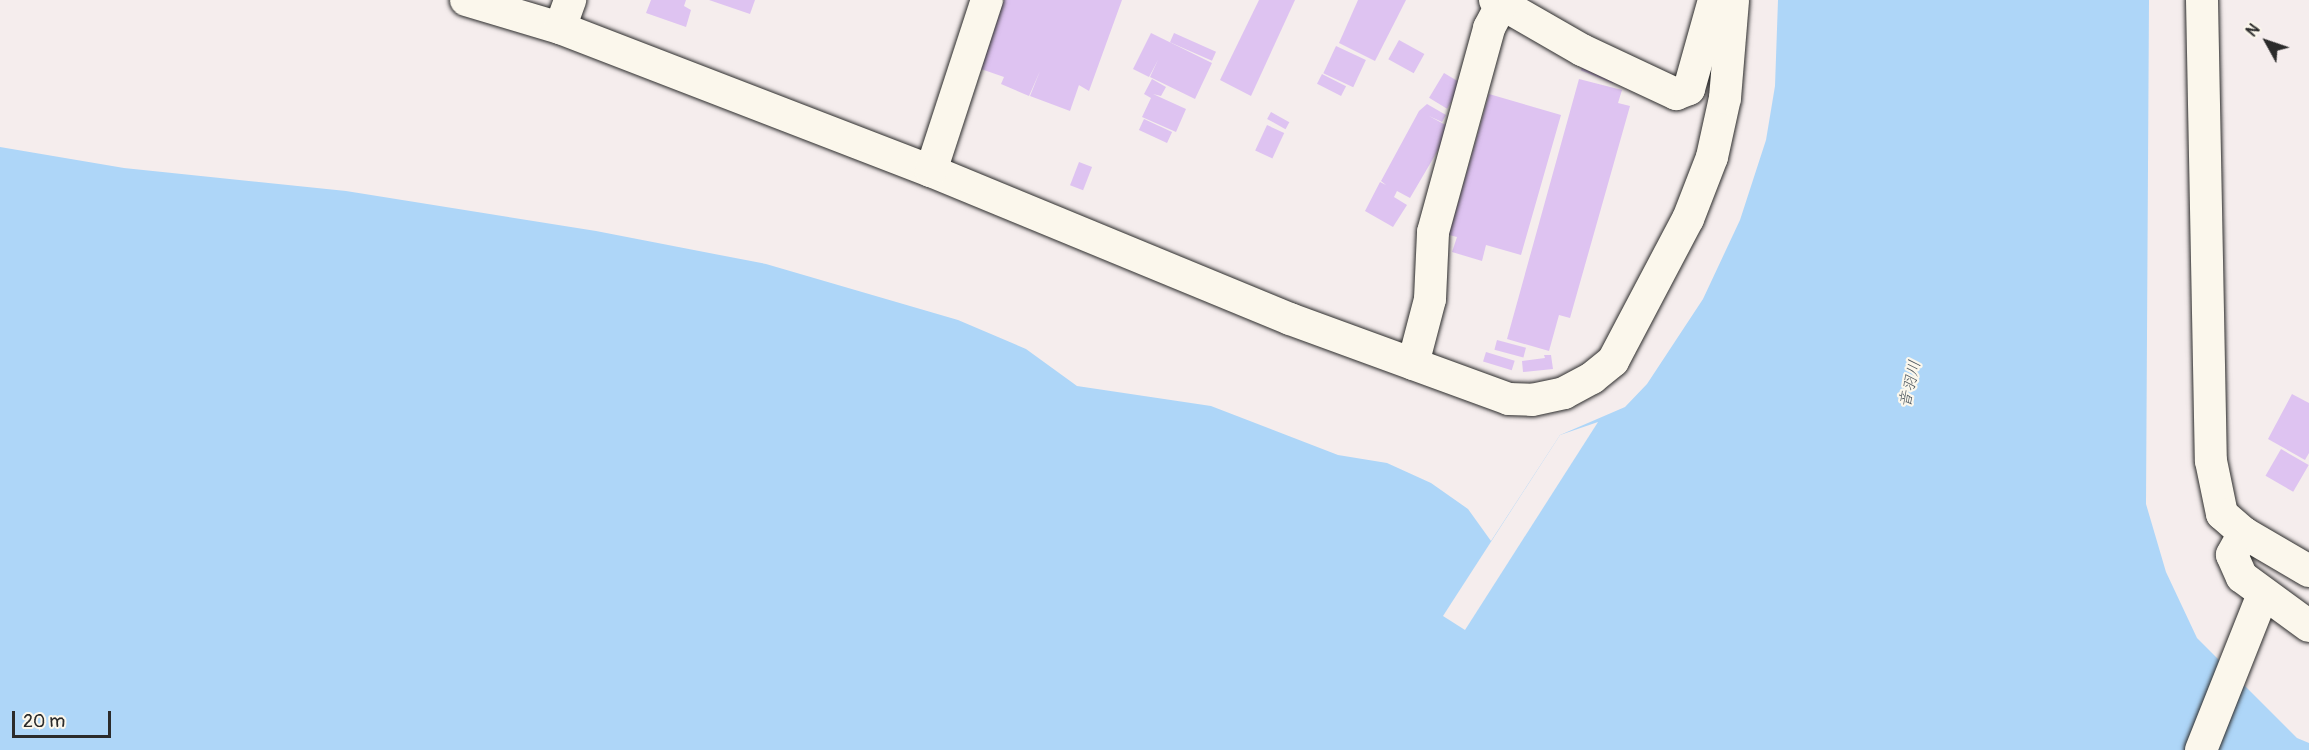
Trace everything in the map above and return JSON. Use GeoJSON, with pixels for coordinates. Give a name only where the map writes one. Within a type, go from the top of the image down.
{"type":"FeatureCollection","features":[{"type":"Feature","properties":{"kind":"street"},"geometry":{"type":"LineString","coordinates":[[466,0],[565,14],[931,171],[1290,319],[1509,399],[1532,400],[1564,393],[1592,378],[1613,361],[1688,219],[1712,157],[1725,98],[1733,0]]}},
{"type":"Feature","properties":{"kind":"street"},"geometry":{"type":"LineString","coordinates":[[931,171],[987,0]]}},
{"type":"Feature","properties":{"kind":"street"},"geometry":{"type":"LineString","coordinates":[[1413,364],[1430,299],[1433,232],[1489,27],[1499,2],[1582,50],[1676,94],[1689,89],[1714,0]]}},
{"type":"Feature","properties":{"kind":"street"},"geometry":{"type":"LineString","coordinates":[[2202,0],[2211,461],[2222,514],[2244,533],[2309,571]]}},
{"type":"Feature","properties":{"kind":"street"},"geometry":{"type":"LineString","coordinates":[[2244,533],[2232,555],[2242,577],[2309,626]]}},
{"type":"Feature","properties":{"kind":"street"},"geometry":{"type":"LineString","coordinates":[[2202,750],[2250,622],[2263,594]]}},
{"type":"Feature","properties":{"kind":"water","name":"音羽川"},"geometry":{"type":"Polygon","coordinates":[[[1778,0],[2149,0],[2146,504],[2166,572],[2197,638],[2297,738],[2309,743],[2309,750],[0,750],[0,147],[124,168],[346,191],[596,231],[766,264],[958,320],[1026,349],[1077,386],[1211,406],[1338,455],[1387,463],[1431,483],[1468,509],[1491,541],[1560,435],[1625,407],[1647,384],[1703,299],[1740,220],[1766,140],[1775,86],[1778,0]]]}},
{"type":"Feature","properties":{"kind":"pier"},"geometry":{"type":"Polygon","coordinates":[[[1598,422],[1465,630],[1443,616],[1560,435],[1598,422]]]}},
{"type":"Feature","properties":{"kind":"building"},"geometry":{"type":"Polygon","coordinates":[[[651,0],[686,0],[684,6],[691,10],[686,27],[646,13],[651,0]]]}},
{"type":"Feature","properties":{"kind":"building"},"geometry":{"type":"Polygon","coordinates":[[[709,0],[755,0],[750,14],[709,0]]]}},
{"type":"Feature","properties":{"kind":"building"},"geometry":{"type":"Polygon","coordinates":[[[1004,0],[1122,0],[1089,91],[1079,85],[1070,111],[1030,96],[1040,71],[1029,96],[1001,84],[1004,77],[981,69],[1004,0]]]}},
{"type":"Feature","properties":{"kind":"building"},"geometry":{"type":"Polygon","coordinates":[[[1259,0],[1295,0],[1251,96],[1220,80],[1259,0]]]}},
{"type":"Feature","properties":{"kind":"building"},"geometry":{"type":"Polygon","coordinates":[[[1358,0],[1406,0],[1375,61],[1339,43],[1358,0]]]}},
{"type":"Feature","properties":{"kind":"building"},"geometry":{"type":"Polygon","coordinates":[[[1151,33],[1212,63],[1195,99],[1150,77],[1158,60],[1149,77],[1133,69],[1151,33]]]}},
{"type":"Feature","properties":{"kind":"building"},"geometry":{"type":"Polygon","coordinates":[[[1174,33],[1216,52],[1212,61],[1170,42],[1174,33]]]}},
{"type":"Feature","properties":{"kind":"building"},"geometry":{"type":"Polygon","coordinates":[[[1399,40],[1424,54],[1414,73],[1388,59],[1399,40]]]}},
{"type":"Feature","properties":{"kind":"building"},"geometry":{"type":"Polygon","coordinates":[[[1336,46],[1366,60],[1353,87],[1323,73],[1336,46]]]}},
{"type":"Feature","properties":{"kind":"building"},"geometry":{"type":"Polygon","coordinates":[[[1584,62],[1616,75],[1613,83],[1581,70],[1584,62]]]}},
{"type":"Feature","properties":{"kind":"building"},"geometry":{"type":"Polygon","coordinates":[[[1444,73],[1462,84],[1447,109],[1429,98],[1444,73]]]}},
{"type":"Feature","properties":{"kind":"building"},"geometry":{"type":"Polygon","coordinates":[[[1322,74],[1346,86],[1341,96],[1317,84],[1322,74]]]}},
{"type":"Feature","properties":{"kind":"building"},"geometry":{"type":"Polygon","coordinates":[[[1152,79],[1166,87],[1161,96],[1153,94],[1186,109],[1176,132],[1142,117],[1151,98],[1144,94],[1152,79]]]}},
{"type":"Feature","properties":{"kind":"building"},"geometry":{"type":"Polygon","coordinates":[[[1579,79],[1622,90],[1618,103],[1630,106],[1570,318],[1559,315],[1549,351],[1507,339],[1579,79]]]}},
{"type":"Feature","properties":{"kind":"building"},"geometry":{"type":"Polygon","coordinates":[[[1489,94],[1561,115],[1521,255],[1486,245],[1482,261],[1452,252],[1457,237],[1449,235],[1489,94]]]}},
{"type":"Feature","properties":{"kind":"building"},"geometry":{"type":"Polygon","coordinates":[[[1427,104],[1446,115],[1442,122],[1429,116],[1451,128],[1410,198],[1397,191],[1394,197],[1407,205],[1393,227],[1365,211],[1380,182],[1386,185],[1381,181],[1419,111],[1427,104]]]}},
{"type":"Feature","properties":{"kind":"building"},"geometry":{"type":"Polygon","coordinates":[[[1271,112],[1289,122],[1285,129],[1267,119],[1271,112]]]}},
{"type":"Feature","properties":{"kind":"building"},"geometry":{"type":"Polygon","coordinates":[[[1144,119],[1172,132],[1167,143],[1139,130],[1144,119]]]}},
{"type":"Feature","properties":{"kind":"building"},"geometry":{"type":"Polygon","coordinates":[[[1267,125],[1284,133],[1272,158],[1255,150],[1267,125]]]}},
{"type":"Feature","properties":{"kind":"building"},"geometry":{"type":"Polygon","coordinates":[[[1079,162],[1092,167],[1083,190],[1070,185],[1079,162]]]}},
{"type":"Feature","properties":{"kind":"building"},"geometry":{"type":"Polygon","coordinates":[[[1497,340],[1526,348],[1523,357],[1494,350],[1497,340]]]}},
{"type":"Feature","properties":{"kind":"building"},"geometry":{"type":"Polygon","coordinates":[[[1486,352],[1515,361],[1512,370],[1483,362],[1486,352]]]}},
{"type":"Feature","properties":{"kind":"building"},"geometry":{"type":"Polygon","coordinates":[[[1544,355],[1551,355],[1553,369],[1523,372],[1522,361],[1545,358],[1544,355]]]}},
{"type":"Feature","properties":{"kind":"building"},"geometry":{"type":"Polygon","coordinates":[[[2292,394],[2309,403],[2309,453],[2305,460],[2268,439],[2292,394]]]}},
{"type":"Feature","properties":{"kind":"building"},"geometry":{"type":"Polygon","coordinates":[[[2281,449],[2309,465],[2293,492],[2266,476],[2281,449]]]}}]}
